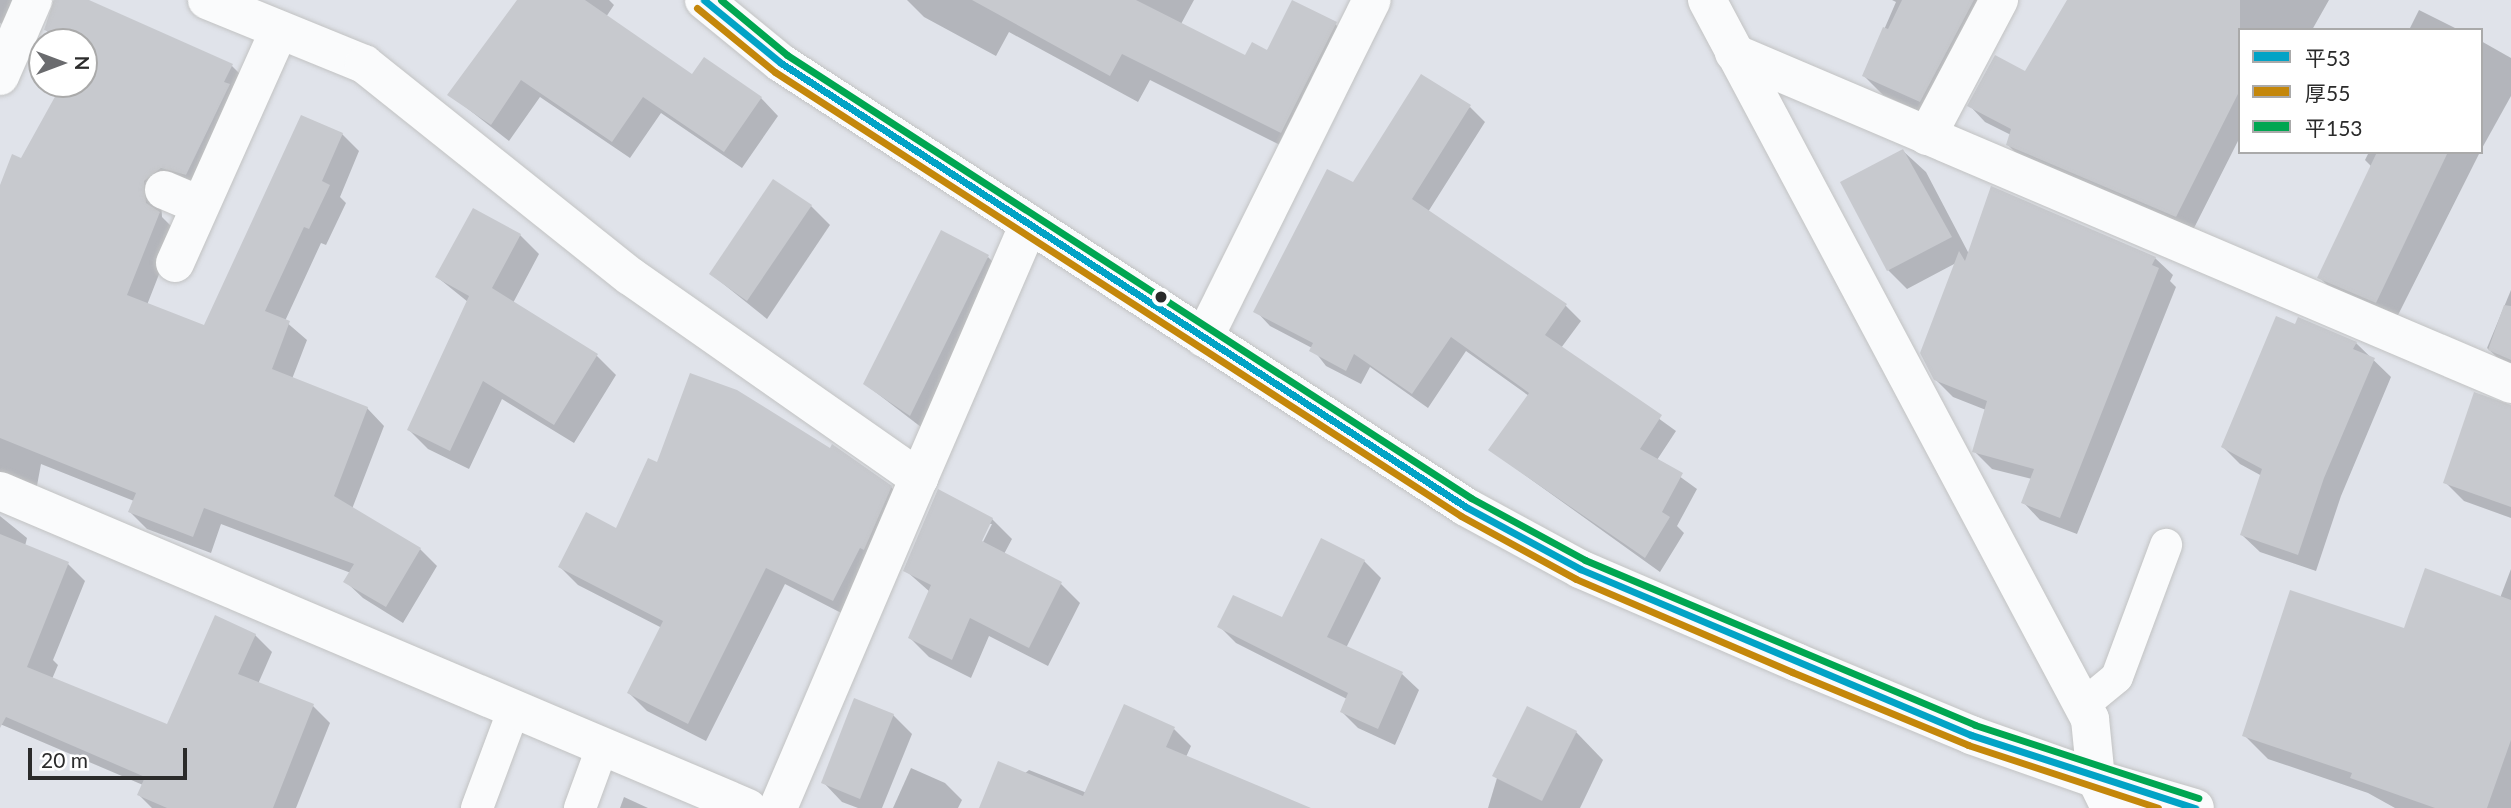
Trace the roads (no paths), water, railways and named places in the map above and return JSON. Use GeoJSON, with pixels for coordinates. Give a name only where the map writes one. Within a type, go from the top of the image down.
{"type":"FeatureCollection","features":[{"type":"Feature","properties":{"kind":"street"},"geometry":{"type":"LineString","coordinates":[[0,76],[33,0]]}},
{"type":"Feature","properties":{"kind":"street"},"geometry":{"type":"LineString","coordinates":[[207,0],[364,64],[630,276],[919,478]]}},
{"type":"Feature","properties":{"kind":"street"},"geometry":{"type":"LineString","coordinates":[[704,0],[781,64],[1466,506],[1580,569],[1959,729],[2103,794],[2195,808]]}},
{"type":"Feature","properties":{"kind":"street"},"geometry":{"type":"LineString","coordinates":[[1204,338],[1372,0]]}},
{"type":"Feature","properties":{"kind":"street"},"geometry":{"type":"LineString","coordinates":[[1707,0],[2090,719],[2103,794]]}},
{"type":"Feature","properties":{"kind":"street"},"geometry":{"type":"LineString","coordinates":[[1927,136],[1999,0]]}},
{"type":"Feature","properties":{"kind":"street"},"geometry":{"type":"LineString","coordinates":[[175,263],[279,30]]}},
{"type":"Feature","properties":{"kind":"street"},"geometry":{"type":"LineString","coordinates":[[1734,53],[2511,384]]}},
{"type":"Feature","properties":{"kind":"street"},"geometry":{"type":"LineString","coordinates":[[164,190],[201,205]]}},
{"type":"Feature","properties":{"kind":"street"},"geometry":{"type":"LineString","coordinates":[[778,808],[1029,224]]}},
{"type":"Feature","properties":{"kind":"street"},"geometry":{"type":"LineString","coordinates":[[0,491],[748,808]]}},
{"type":"Feature","properties":{"kind":"lane"},"geometry":{"type":"LineString","coordinates":[[2082,706],[2117,677],[2166,545]]}},
{"type":"Feature","properties":{"kind":"lane"},"geometry":{"type":"LineString","coordinates":[[477,808],[514,709]]}},
{"type":"Feature","properties":{"kind":"lane"},"geometry":{"type":"LineString","coordinates":[[580,808],[602,748]]}}]}
